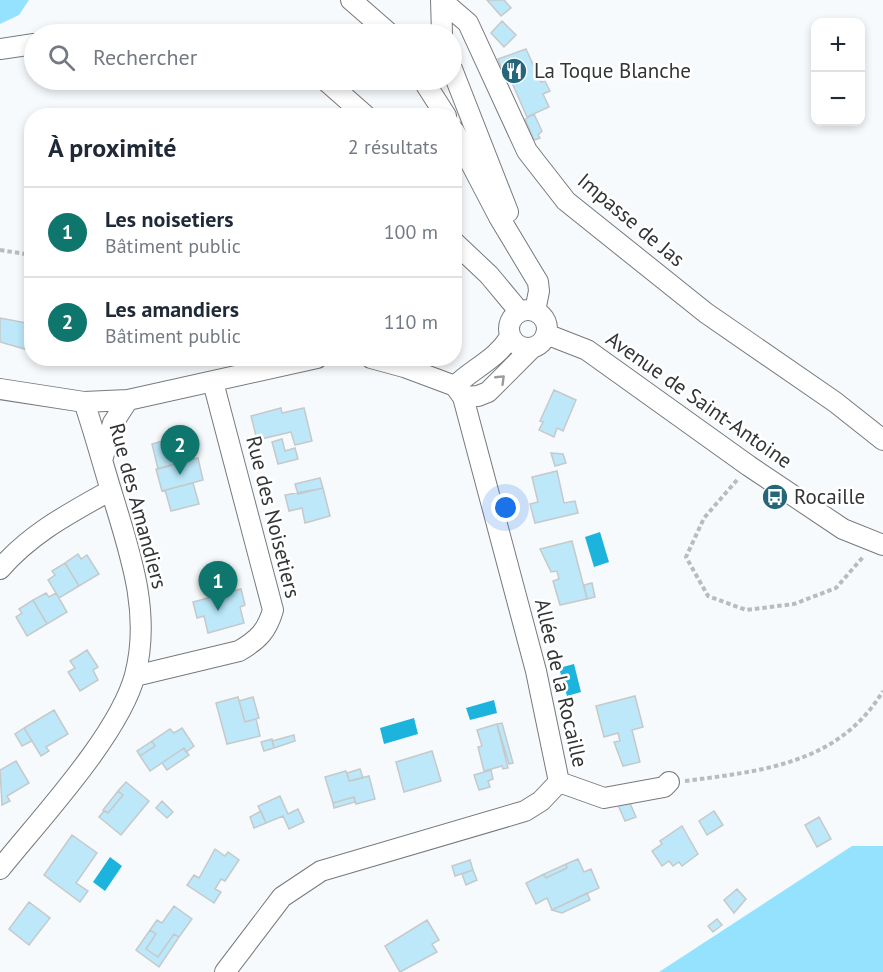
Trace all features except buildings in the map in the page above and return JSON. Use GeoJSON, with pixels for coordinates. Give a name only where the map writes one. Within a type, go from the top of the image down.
{"type":"FeatureCollection","features":[{"type":"Feature","properties":{"kind":"street"},"geometry":{"type":"LineString","coordinates":[[351,0],[379,24]]}},
{"type":"Feature","properties":{"kind":"street","name":"Impasse de Jas"},"geometry":{"type":"LineString","coordinates":[[442,24],[441,0],[468,23],[528,151],[566,201],[706,313],[835,402],[883,440]]}},
{"type":"Feature","properties":{"kind":"street"},"geometry":{"type":"LineString","coordinates":[[0,49],[24,45]]}},
{"type":"Feature","properties":{"kind":"street"},"geometry":{"type":"LineString","coordinates":[[336,90],[357,108]]}},
{"type":"Feature","properties":{"kind":"street"},"geometry":{"type":"LineString","coordinates":[[429,90],[441,108]]}},
{"type":"Feature","properties":{"kind":"street"},"geometry":{"type":"LineString","coordinates":[[460,90],[508,212],[499,217]]}},
{"type":"Feature","properties":{"kind":"street"},"geometry":{"type":"LineString","coordinates":[[462,146],[499,217],[538,282],[539,291],[527,311],[514,315],[509,326],[510,337],[520,346],[539,341]]}},
{"type":"Feature","properties":{"kind":"street"},"geometry":{"type":"LineString","coordinates":[[400,366],[459,392],[478,396],[488,392],[539,341],[546,323],[527,311],[462,250]]}},
{"type":"Feature","properties":{"kind":"street"},"geometry":{"type":"LineString","coordinates":[[459,392],[466,375],[481,368],[492,359],[510,337]]}},
{"type":"Feature","properties":{"kind":"street","name":"Avenue de Saint-Antoine"},"geometry":{"type":"LineString","coordinates":[[539,341],[587,350],[749,466],[843,529],[879,544]]}},
{"type":"Feature","properties":{"kind":"street"},"geometry":{"type":"LineString","coordinates":[[0,389],[84,402],[128,400],[282,366]]}},
{"type":"Feature","properties":{"kind":"street","name":"Rue des Noisetiers"},"geometry":{"type":"LineString","coordinates":[[135,676],[239,651],[255,642],[268,628],[273,610],[213,382]]}},
{"type":"Feature","properties":{"kind":"street","name":"Allée de la Rocaille"},"geometry":{"type":"LineString","coordinates":[[225,972],[282,897],[297,884],[321,871],[525,811],[541,801],[559,782],[536,671],[459,392]]}},
{"type":"Feature","properties":{"kind":"street"},"geometry":{"type":"LineString","coordinates":[[103,458],[113,423],[128,400]]}},
{"type":"Feature","properties":{"kind":"street","name":"Rue des Amandiers"},"geometry":{"type":"LineString","coordinates":[[0,868],[107,733],[135,676],[140,643],[141,600],[136,573],[103,458],[84,402]]}},
{"type":"Feature","properties":{"kind":"street"},"geometry":{"type":"LineString","coordinates":[[0,568],[20,545],[47,526],[111,490]]}},
{"type":"Feature","properties":{"kind":"street"},"geometry":{"type":"LineString","coordinates":[[559,782],[604,798],[663,787],[669,783]]}},
{"type":"Feature","properties":{"kind":"path"},"geometry":{"type":"LineString","coordinates":[[0,250],[24,254]]}},
{"type":"Feature","properties":{"kind":"path"},"geometry":{"type":"LineString","coordinates":[[749,466],[704,518],[686,557],[708,596],[746,610],[794,604],[836,588],[879,544]]}},
{"type":"Feature","properties":{"kind":"path"},"geometry":{"type":"LineString","coordinates":[[669,783],[748,773],[799,760],[828,748],[853,726],[883,691]]}},
{"type":"Feature","properties":{"kind":"shaded area"},"geometry":{"type":"Polygon","coordinates":[[[0,0],[29,0],[19,15],[0,24],[0,0]]]}},
{"type":"Feature","properties":{"kind":"shaded area"},"geometry":{"type":"Polygon","coordinates":[[[600,532],[609,562],[594,567],[585,537],[600,532]]]}},
{"type":"Feature","properties":{"kind":"shaded area"},"geometry":{"type":"Polygon","coordinates":[[[574,664],[581,692],[567,696],[559,668],[574,664]]]}},
{"type":"Feature","properties":{"kind":"shaded area"},"geometry":{"type":"Polygon","coordinates":[[[494,700],[497,713],[470,720],[466,708],[494,700]]]}},
{"type":"Feature","properties":{"kind":"shaded area"},"geometry":{"type":"Polygon","coordinates":[[[414,718],[418,734],[384,744],[380,728],[414,718]]]}},
{"type":"Feature","properties":{"kind":"shaded area"},"geometry":{"type":"Polygon","coordinates":[[[852,846],[883,846],[883,972],[659,972],[852,846]]]}},
{"type":"Feature","properties":{"kind":"shaded area"},"geometry":{"type":"Polygon","coordinates":[[[110,857],[122,866],[105,891],[93,882],[110,857]]]}},
{"type":"Feature","properties":{"kind":"place","name":"La Toque Blanche"},"geometry":{"type":"Point","coordinates":[514,71]}},
{"type":"Feature","properties":{"kind":"place","name":"Les amandiers"},"geometry":{"type":"Point","coordinates":[180,475]}},
{"type":"Feature","properties":{"kind":"place","name":"Rocaille"},"geometry":{"type":"Point","coordinates":[775,497]}},
{"type":"Feature","properties":{"kind":"place","name":"Les noisetiers"},"geometry":{"type":"Point","coordinates":[218,611]}}]}
